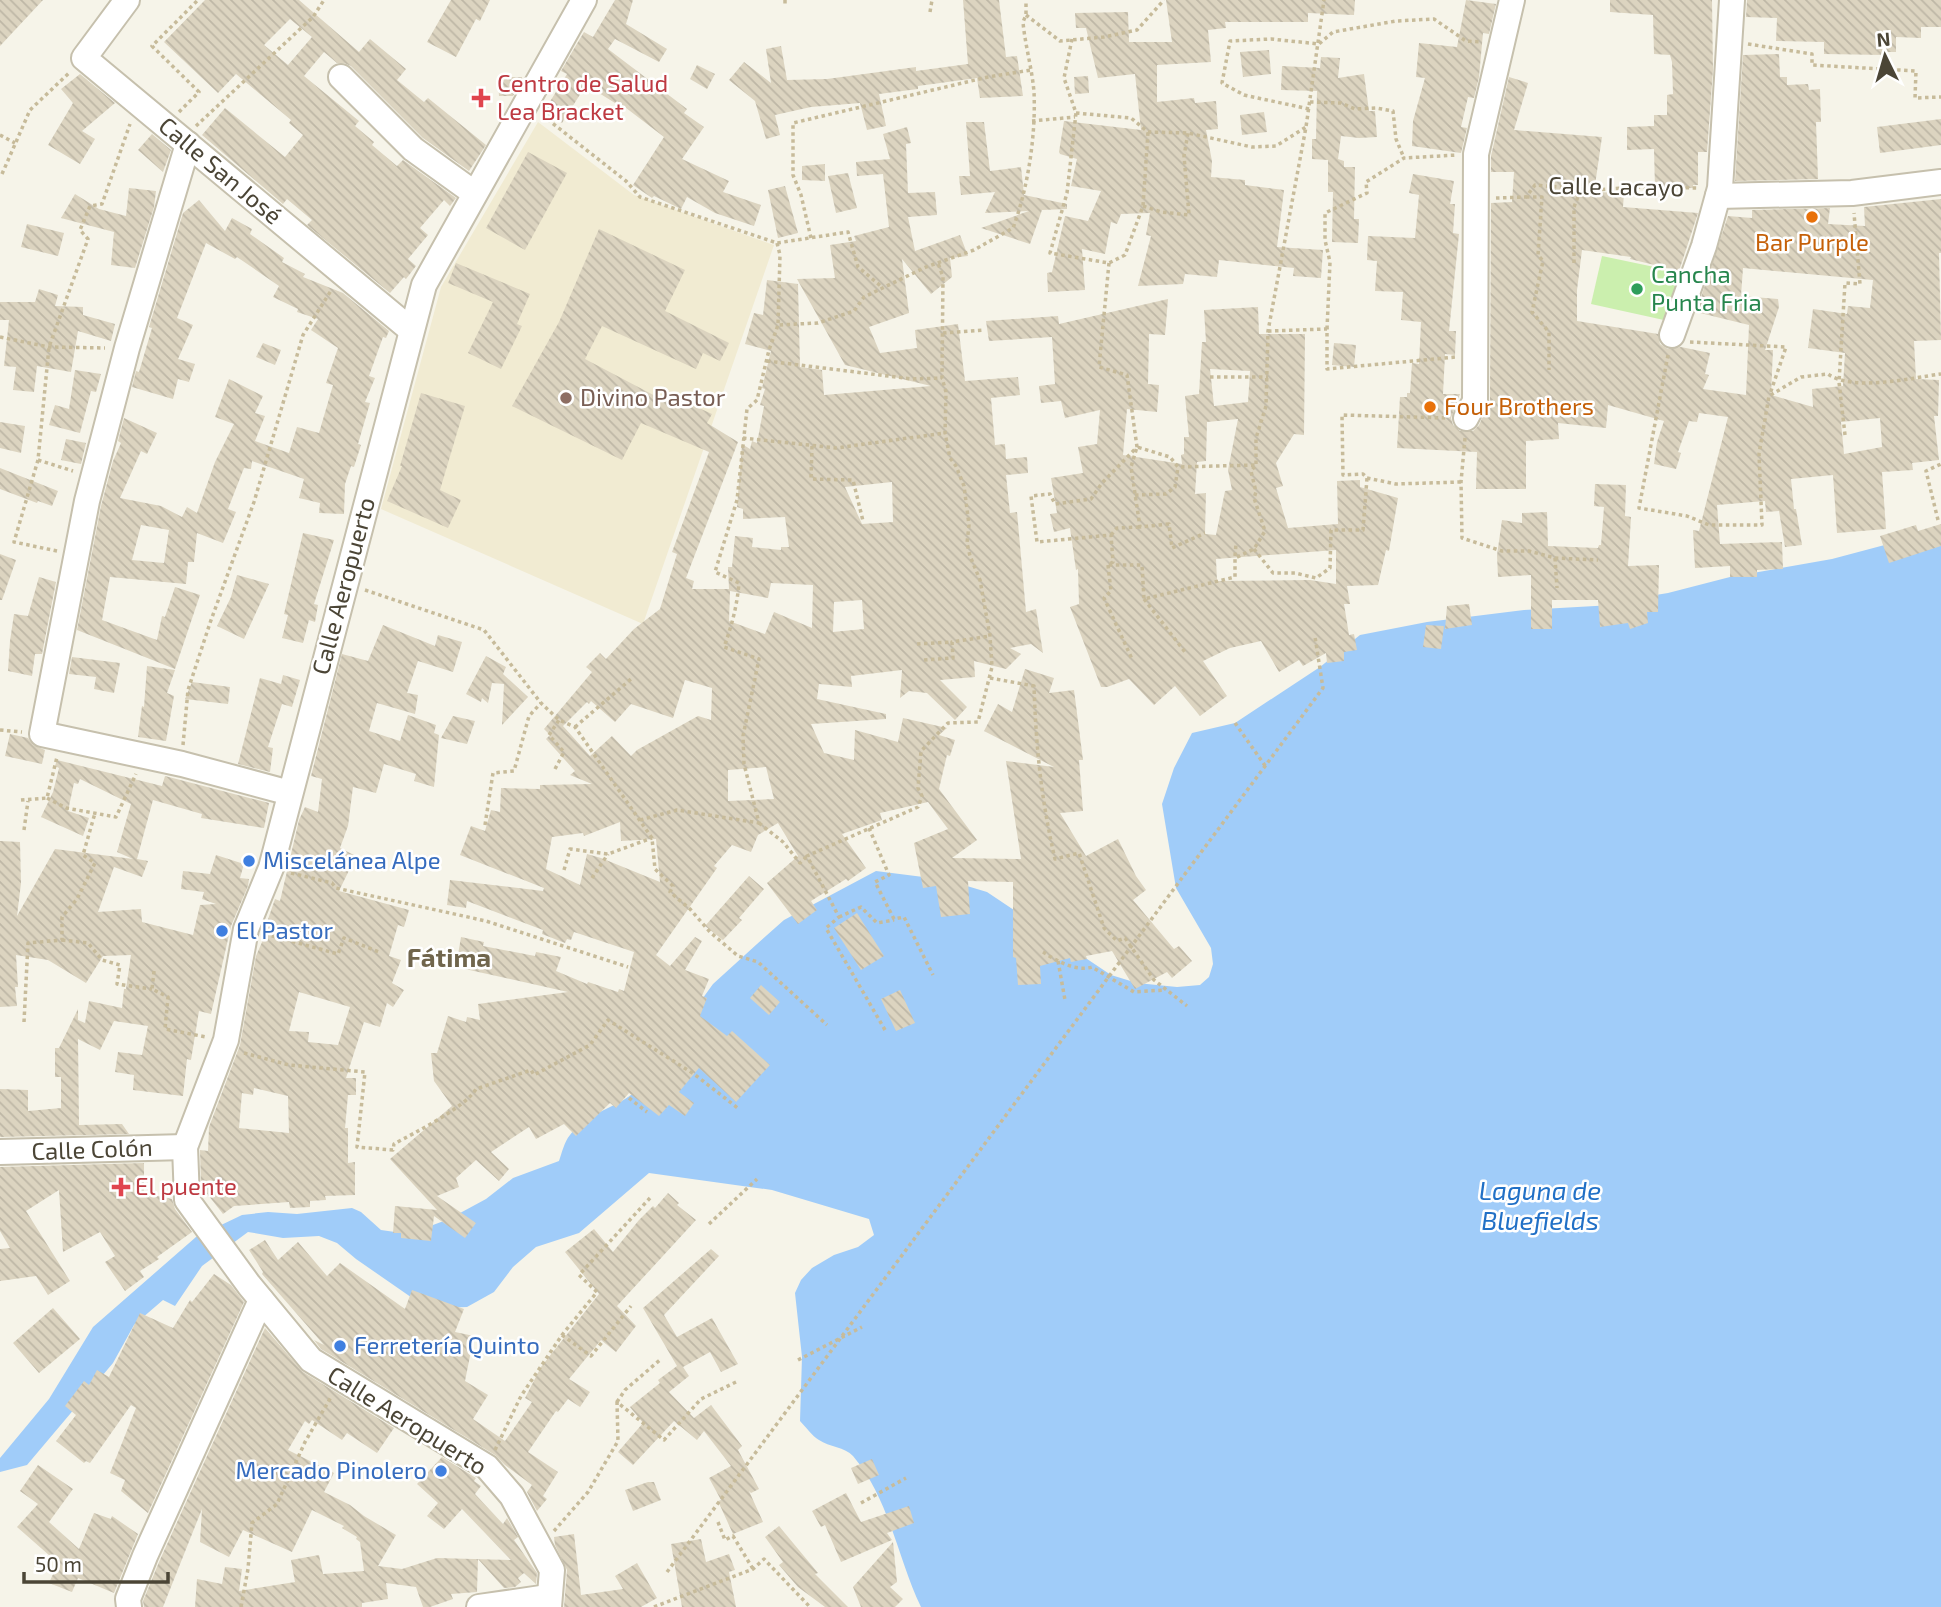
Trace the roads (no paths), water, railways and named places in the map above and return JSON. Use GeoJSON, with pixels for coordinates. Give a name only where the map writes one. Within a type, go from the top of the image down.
{"type":"FeatureCollection","features":[{"type":"Feature","properties":{"kind":"street","name":"Calle San José"},"geometry":{"type":"LineString","coordinates":[[127,0],[84,58],[411,330]]}},
{"type":"Feature","properties":{"kind":"street","name":"Calle Aeropuerto"},"geometry":{"type":"LineString","coordinates":[[549,1602],[552,1570],[512,1496],[486,1467],[311,1360],[255,1293],[187,1200],[185,1147],[224,1044],[246,929],[271,867],[424,285],[584,0]]}},
{"type":"Feature","properties":{"kind":"street"},"geometry":{"type":"LineString","coordinates":[[1466,418],[1475,401],[1476,154],[1512,0]]}},
{"type":"Feature","properties":{"kind":"street"},"geometry":{"type":"LineString","coordinates":[[1671,338],[1704,246],[1719,192],[1732,0]]}},
{"type":"Feature","properties":{"kind":"street"},"geometry":{"type":"LineString","coordinates":[[341,76],[413,149],[474,193]]}},
{"type":"Feature","properties":{"kind":"street"},"geometry":{"type":"LineString","coordinates":[[178,136],[93,477],[42,734],[182,764],[290,793]]}},
{"type":"Feature","properties":{"kind":"street","name":"Calle Lacayo"},"geometry":{"type":"LineString","coordinates":[[1719,192],[1852,193],[1941,182]]}},
{"type":"Feature","properties":{"kind":"street","name":"Calle Colón"},"geometry":{"type":"LineString","coordinates":[[0,1152],[185,1147]]}},
{"type":"Feature","properties":{"kind":"street"},"geometry":{"type":"LineString","coordinates":[[129,1607],[128,1599],[145,1556],[255,1293]]}},
{"type":"Feature","properties":{"kind":"street"},"geometry":{"type":"LineString","coordinates":[[479,1607],[549,1602]]}},
{"type":"Feature","properties":{"kind":"water","name":"Laguna de Bluefields"},"geometry":{"type":"Polygon","coordinates":[[[1941,530],[1941,1607],[921,1607],[884,1510],[866,1473],[850,1453],[819,1440],[800,1421],[802,1357],[795,1293],[801,1280],[812,1268],[834,1255],[858,1247],[874,1235],[869,1219],[772,1190],[649,1173],[579,1233],[536,1247],[513,1267],[494,1292],[467,1307],[439,1308],[418,1302],[337,1243],[319,1236],[283,1238],[248,1232],[202,1266],[175,1306],[163,1300],[134,1325],[113,1363],[27,1465],[0,1472],[0,1458],[49,1399],[93,1327],[196,1237],[242,1215],[268,1212],[297,1214],[352,1208],[361,1212],[381,1230],[409,1234],[449,1219],[486,1199],[513,1178],[559,1161],[566,1141],[577,1127],[636,1091],[713,984],[784,920],[876,871],[947,880],[987,892],[1111,975],[1137,983],[1177,987],[1200,985],[1209,977],[1213,964],[1211,948],[1176,888],[1162,804],[1174,768],[1192,733],[1235,723],[1320,667],[1360,635],[1427,622],[1524,610],[1613,605],[1730,577],[1832,559],[1941,530]]]}},
{"type":"Feature","properties":{"kind":"place","name":"Centro de Salud Lea Bracket"},"geometry":{"type":"Point","coordinates":[481,98]}},
{"type":"Feature","properties":{"kind":"place","name":"Bar Purple"},"geometry":{"type":"Point","coordinates":[1812,217]}},
{"type":"Feature","properties":{"kind":"place","name":"Cancha Punta Fria"},"geometry":{"type":"Point","coordinates":[1637,289]}},
{"type":"Feature","properties":{"kind":"place","name":"Divino Pastor"},"geometry":{"type":"Point","coordinates":[566,398]}},
{"type":"Feature","properties":{"kind":"place","name":"Four Brothers"},"geometry":{"type":"Point","coordinates":[1430,407]}},
{"type":"Feature","properties":{"kind":"place","name":"Miscelánea Alpe"},"geometry":{"type":"Point","coordinates":[249,861]}},
{"type":"Feature","properties":{"kind":"place","name":"El Pastor"},"geometry":{"type":"Point","coordinates":[222,931]}},
{"type":"Feature","properties":{"kind":"place","name":"El puente"},"geometry":{"type":"Point","coordinates":[121,1187]}},
{"type":"Feature","properties":{"kind":"place","name":"Ferretería Quinto"},"geometry":{"type":"Point","coordinates":[340,1346]}},
{"type":"Feature","properties":{"kind":"place","name":"Mercado Pinolero"},"geometry":{"type":"Point","coordinates":[441,1471]}},
{"type":"Feature","properties":{"kind":"district","name":"Fátima"},"geometry":{"type":"Point","coordinates":[449,958]}}]}
